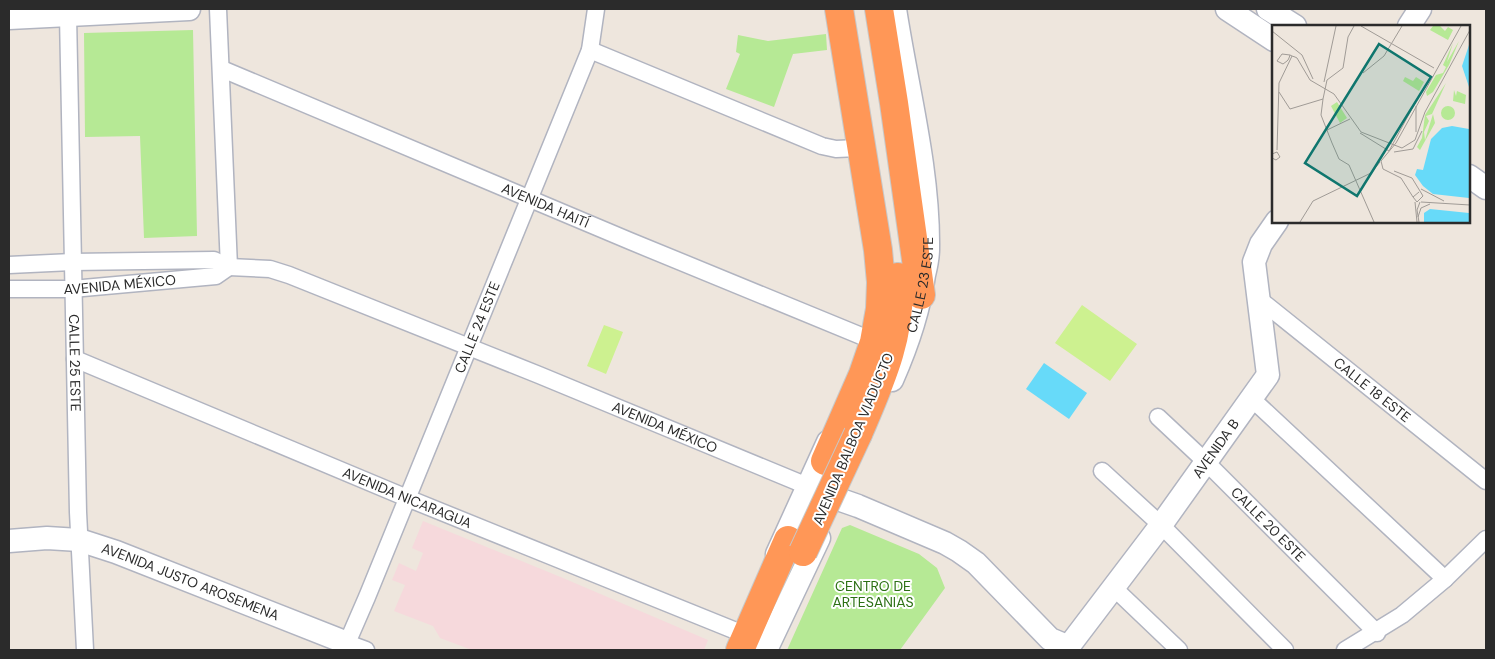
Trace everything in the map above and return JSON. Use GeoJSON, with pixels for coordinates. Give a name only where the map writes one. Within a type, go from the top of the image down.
{"type":"FeatureCollection","features":[{"type":"Feature","properties":{"kind":"highway","name":"AVENIDA BALBOA VIADUCTO"},"geometry":{"type":"LineString","coordinates":[[743,646],[863,374],[874,342],[880,309],[881,282],[878,250],[839,9]]}},
{"type":"Feature","properties":{"kind":"highway","name":"AVENIDA BALBOA VIADUCTO"},"geometry":{"type":"LineString","coordinates":[[743,646],[883,376],[893,346],[898,320],[899,285],[896,248],[858,9]]}},
{"type":"Feature","properties":{"kind":"highway"},"geometry":{"type":"LineString","coordinates":[[879,9],[921,295]]}},
{"type":"Feature","properties":{"kind":"main road"},"geometry":{"type":"LineString","coordinates":[[9,18],[189,9]]}},
{"type":"Feature","properties":{"kind":"main road"},"geometry":{"type":"LineString","coordinates":[[743,646],[871,340],[877,306],[876,277],[858,148],[838,21],[834,9]]}},
{"type":"Feature","properties":{"kind":"main road","name":"CALLE 23 ESTE"},"geometry":{"type":"LineString","coordinates":[[766,650],[838,499],[907,344],[921,295],[928,250],[924,184],[895,9]]}},
{"type":"Feature","properties":{"kind":"main road"},"geometry":{"type":"LineString","coordinates":[[1226,9],[1272,39]]}},
{"type":"Feature","properties":{"kind":"main road"},"geometry":{"type":"LineString","coordinates":[[1268,9],[1293,25]]}},
{"type":"Feature","properties":{"kind":"main road"},"geometry":{"type":"LineString","coordinates":[[1410,25],[1420,9]]}},
{"type":"Feature","properties":{"kind":"main road"},"geometry":{"type":"LineString","coordinates":[[1470,177],[1486,188]]}},
{"type":"Feature","properties":{"kind":"main road","name":"AVENIDA B"},"geometry":{"type":"LineString","coordinates":[[1069,649],[1161,525],[1268,375],[1254,262],[1261,244],[1276,222]]}},
{"type":"Feature","properties":{"kind":"main road","name":"AVENIDA MÉXICO"},"geometry":{"type":"LineString","coordinates":[[838,499],[945,543],[959,551],[976,563],[1050,638],[1069,649]]}},
{"type":"Feature","properties":{"kind":"main road","name":"AVENIDA JUSTO AROSEMENA"},"geometry":{"type":"LineString","coordinates":[[9,541],[46,538],[80,540],[126,556],[347,649]]}},
{"type":"Feature","properties":{"kind":"street"},"geometry":{"type":"LineString","coordinates":[[218,9],[229,267]]}},
{"type":"Feature","properties":{"kind":"street","name":"CALLE 24 ESTE"},"geometry":{"type":"LineString","coordinates":[[347,649],[590,50],[596,9]]}},
{"type":"Feature","properties":{"kind":"street","name":"CALLE 25 ESTE"},"geometry":{"type":"LineString","coordinates":[[68,15],[72,289],[85,650]]}},
{"type":"Feature","properties":{"kind":"street"},"geometry":{"type":"LineString","coordinates":[[590,50],[822,146],[836,149],[858,148]]}},
{"type":"Feature","properties":{"kind":"street","name":"AVENIDA HAITÍ"},"geometry":{"type":"LineString","coordinates":[[222,69],[871,340]]}},
{"type":"Feature","properties":{"kind":"street","name":"AVENIDA MÉXICO"},"geometry":{"type":"LineString","coordinates":[[9,265],[214,260],[229,267],[270,269],[469,346],[838,499]]}},
{"type":"Feature","properties":{"kind":"street","name":"AVENIDA MÉXICO"},"geometry":{"type":"LineString","coordinates":[[9,290],[72,289],[216,276],[229,267]]}},
{"type":"Feature","properties":{"kind":"street","name":"CALLE 18 ESTE"},"geometry":{"type":"LineString","coordinates":[[1259,299],[1486,481]]}},
{"type":"Feature","properties":{"kind":"street","name":"AVENIDA NICARAGUA"},"geometry":{"type":"LineString","coordinates":[[76,359],[407,498],[743,646]]}},
{"type":"Feature","properties":{"kind":"street"},"geometry":{"type":"LineString","coordinates":[[1252,398],[1445,580]]}},
{"type":"Feature","properties":{"kind":"street","name":"CALLE 20 ESTE"},"geometry":{"type":"LineString","coordinates":[[1158,417],[1206,462],[1376,632]]}},
{"type":"Feature","properties":{"kind":"street"},"geometry":{"type":"LineString","coordinates":[[1102,471],[1161,525],[1286,650]]}},
{"type":"Feature","properties":{"kind":"street"},"geometry":{"type":"LineString","coordinates":[[1345,650],[1402,615],[1445,580],[1486,539]]}},
{"type":"Feature","properties":{"kind":"street"},"geometry":{"type":"LineString","coordinates":[[1114,588],[1179,650]]}},
{"type":"Feature","properties":{"kind":"shaded area"},"geometry":{"type":"Polygon","coordinates":[[[423,521],[708,640],[704,650],[472,650],[440,638],[433,626],[394,611],[405,585],[392,580],[399,563],[416,571],[423,553],[412,548],[423,521]]]}},
{"type":"Feature","properties":{"kind":"green space"},"geometry":{"type":"Polygon","coordinates":[[[193,30],[197,236],[144,238],[140,136],[85,137],[84,33],[193,30]]]}},
{"type":"Feature","properties":{"kind":"green space"},"geometry":{"type":"Polygon","coordinates":[[[826,34],[827,50],[793,54],[774,107],[726,89],[740,54],[736,52],[738,35],[768,41],[826,34]]]}},
{"type":"Feature","properties":{"kind":"green space"},"geometry":{"type":"Polygon","coordinates":[[[1082,305],[1137,344],[1110,381],[1055,343],[1082,305]]]}},
{"type":"Feature","properties":{"kind":"green space"},"geometry":{"type":"Polygon","coordinates":[[[604,325],[623,332],[606,374],[587,366],[604,325]]]}},
{"type":"Feature","properties":{"kind":"green space","name":"CENTRO DE ARTESANIAS"},"geometry":{"type":"Polygon","coordinates":[[[850,525],[919,554],[937,568],[945,588],[900,650],[787,650],[842,528],[850,525]]]}},
{"type":"Feature","properties":{"kind":"water"},"geometry":{"type":"Polygon","coordinates":[[[1044,363],[1087,393],[1069,419],[1026,389],[1044,363]]]}}]}
